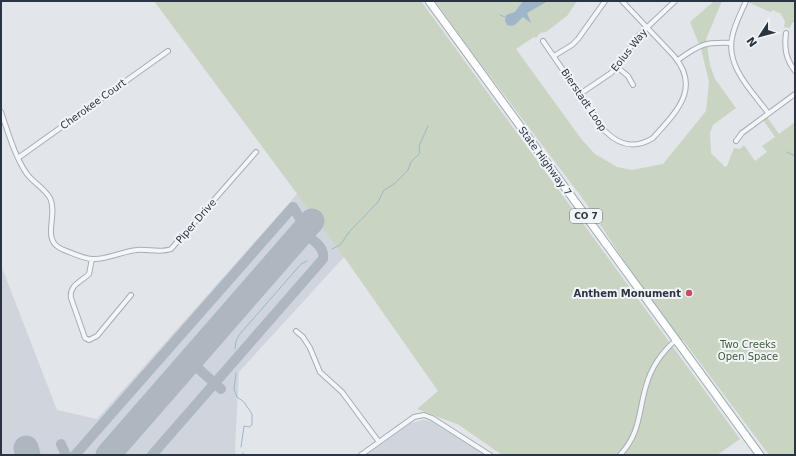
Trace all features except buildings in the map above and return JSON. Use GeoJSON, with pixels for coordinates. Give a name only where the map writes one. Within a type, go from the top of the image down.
{"type":"FeatureCollection","features":[{"type":"Feature","properties":{"kind":"main road","name":"State Highway 7"},"geometry":{"type":"LineString","coordinates":[[429,1],[676,340]]}},
{"type":"Feature","properties":{"kind":"main road","name":"CO 7"},"geometry":{"type":"LineString","coordinates":[[676,340],[760,455]]}},
{"type":"Feature","properties":{"kind":"street"},"geometry":{"type":"LineString","coordinates":[[554,56],[572,45],[578,39],[605,1]]}},
{"type":"Feature","properties":{"kind":"street","name":"Bierstadt Loop"},"geometry":{"type":"LineString","coordinates":[[543,40],[612,139],[620,143],[632,145],[647,142],[653,138],[676,111],[683,100],[686,81],[684,72],[678,60],[622,1]]}},
{"type":"Feature","properties":{"kind":"street","name":"Eolus Way"},"geometry":{"type":"LineString","coordinates":[[580,94],[604,78],[617,67],[637,37],[675,1]]}},
{"type":"Feature","properties":{"kind":"street"},"geometry":{"type":"LineString","coordinates":[[746,1],[731,43],[732,57],[737,70],[768,113]]}},
{"type":"Feature","properties":{"kind":"street"},"geometry":{"type":"LineString","coordinates":[[786,33],[785,53],[789,63],[795,71]]}},
{"type":"Feature","properties":{"kind":"street"},"geometry":{"type":"LineString","coordinates":[[678,60],[702,45],[711,43],[731,43]]}},
{"type":"Feature","properties":{"kind":"street","name":"Cherokee Court"},"geometry":{"type":"LineString","coordinates":[[18,158],[168,51]]}},
{"type":"Feature","properties":{"kind":"street"},"geometry":{"type":"LineString","coordinates":[[617,67],[628,76],[633,85]]}},
{"type":"Feature","properties":{"kind":"street"},"geometry":{"type":"LineString","coordinates":[[736,141],[742,133],[795,94]]}},
{"type":"Feature","properties":{"kind":"street","name":"Piper Drive"},"geometry":{"type":"LineString","coordinates":[[1,112],[18,158],[27,174],[47,194],[51,201],[53,211],[52,236],[54,243],[64,250],[92,259],[109,257],[129,251],[165,251],[171,249],[256,152]]}},
{"type":"Feature","properties":{"kind":"street"},"geometry":{"type":"LineString","coordinates":[[92,259],[89,274],[75,285],[71,292],[85,338],[89,340],[97,336],[131,295]]}},
{"type":"Feature","properties":{"kind":"street"},"geometry":{"type":"LineString","coordinates":[[296,331],[303,337],[310,348],[320,372],[342,392],[379,442]]}},
{"type":"Feature","properties":{"kind":"street"},"geometry":{"type":"LineString","coordinates":[[620,455],[631,441],[638,425],[646,388],[653,369],[663,353],[676,340]]}},
{"type":"Feature","properties":{"kind":"street"},"geometry":{"type":"LineString","coordinates":[[361,455],[414,417],[424,415],[436,420],[490,455]]}},
{"type":"Feature","properties":{"kind":"shaded area"},"geometry":{"type":"Polygon","coordinates":[[[298,193],[344,257],[239,372],[235,449],[236,455],[1,455],[1,265],[57,410],[97,419],[298,193]]]}},
{"type":"Feature","properties":{"kind":"shaded area"},"geometry":{"type":"Polygon","coordinates":[[[423,420],[431,421],[485,455],[367,455],[411,423],[423,420]]]}},
{"type":"Feature","properties":{"kind":"green space"},"geometry":{"type":"Polygon","coordinates":[[[154,1],[421,1],[740,439],[717,455],[502,455],[459,425],[417,409],[438,391],[344,257],[154,1]]]}},
{"type":"Feature","properties":{"kind":"green space","name":"Two Creeks Open Space"},"geometry":{"type":"Polygon","coordinates":[[[435,1],[577,1],[567,16],[546,32],[540,33],[536,38],[534,37],[516,49],[582,140],[595,154],[617,167],[632,170],[663,164],[706,111],[709,82],[701,49],[690,22],[714,1],[722,1],[706,39],[710,65],[715,79],[736,108],[713,125],[710,133],[711,153],[725,167],[727,166],[734,148],[740,149],[744,145],[755,161],[767,152],[762,146],[775,137],[763,120],[767,117],[779,134],[795,122],[795,455],[769,455],[683,340],[676,340],[586,203],[435,1]]]}},
{"type":"Feature","properties":{"kind":"green space"},"geometry":{"type":"Polygon","coordinates":[[[748,1],[795,1],[795,22],[792,23],[790,28],[784,27],[785,21],[780,13],[774,10],[770,12],[748,1]]]}},
{"type":"Feature","properties":{"kind":"water"},"geometry":{"type":"Polygon","coordinates":[[[523,1],[548,1],[527,13],[531,23],[523,17],[513,26],[507,25],[505,21],[506,15],[515,12],[523,1]]]}},
{"type":"Feature","properties":{"kind":"waterway"},"geometry":{"type":"LineString","coordinates":[[500,15],[505,17]]}},
{"type":"Feature","properties":{"kind":"waterway"},"geometry":{"type":"LineString","coordinates":[[332,249],[340,245],[350,231],[378,202],[384,190],[394,184],[408,170],[411,162],[420,153],[419,146],[428,126]]}},
{"type":"Feature","properties":{"kind":"waterway"},"geometry":{"type":"LineString","coordinates":[[787,152],[795,156]]}},
{"type":"Feature","properties":{"kind":"waterway"},"geometry":{"type":"LineString","coordinates":[[235,349],[236,341],[239,335],[301,264],[307,261]]}},
{"type":"Feature","properties":{"kind":"waterway"},"geometry":{"type":"LineString","coordinates":[[236,373],[234,389],[237,397],[244,402],[252,414],[252,425],[249,427],[244,426],[241,447]]}},
{"type":"Feature","properties":{"kind":"taxiway"},"geometry":{"type":"LineString","coordinates":[[75,455],[293,207],[306,228]]}},
{"type":"Feature","properties":{"kind":"taxiway"},"geometry":{"type":"LineString","coordinates":[[152,455],[323,259],[323,254],[320,247],[303,232]]}},
{"type":"Feature","properties":{"kind":"taxiway"},"geometry":{"type":"LineString","coordinates":[[190,361],[221,389]]}},
{"type":"Feature","properties":{"kind":"taxiway"},"geometry":{"type":"LineString","coordinates":[[61,444],[66,455]]}},
{"type":"Feature","properties":{"kind":"runway"},"geometry":{"type":"LineString","coordinates":[[108,455],[312,221]]}},
{"type":"Feature","properties":{"kind":"runway"},"geometry":{"type":"LineString","coordinates":[[26,448],[28,455]]}},
{"type":"Feature","properties":{"kind":"place","name":"Anthem Monument"},"geometry":{"type":"Point","coordinates":[689,293]}}]}
